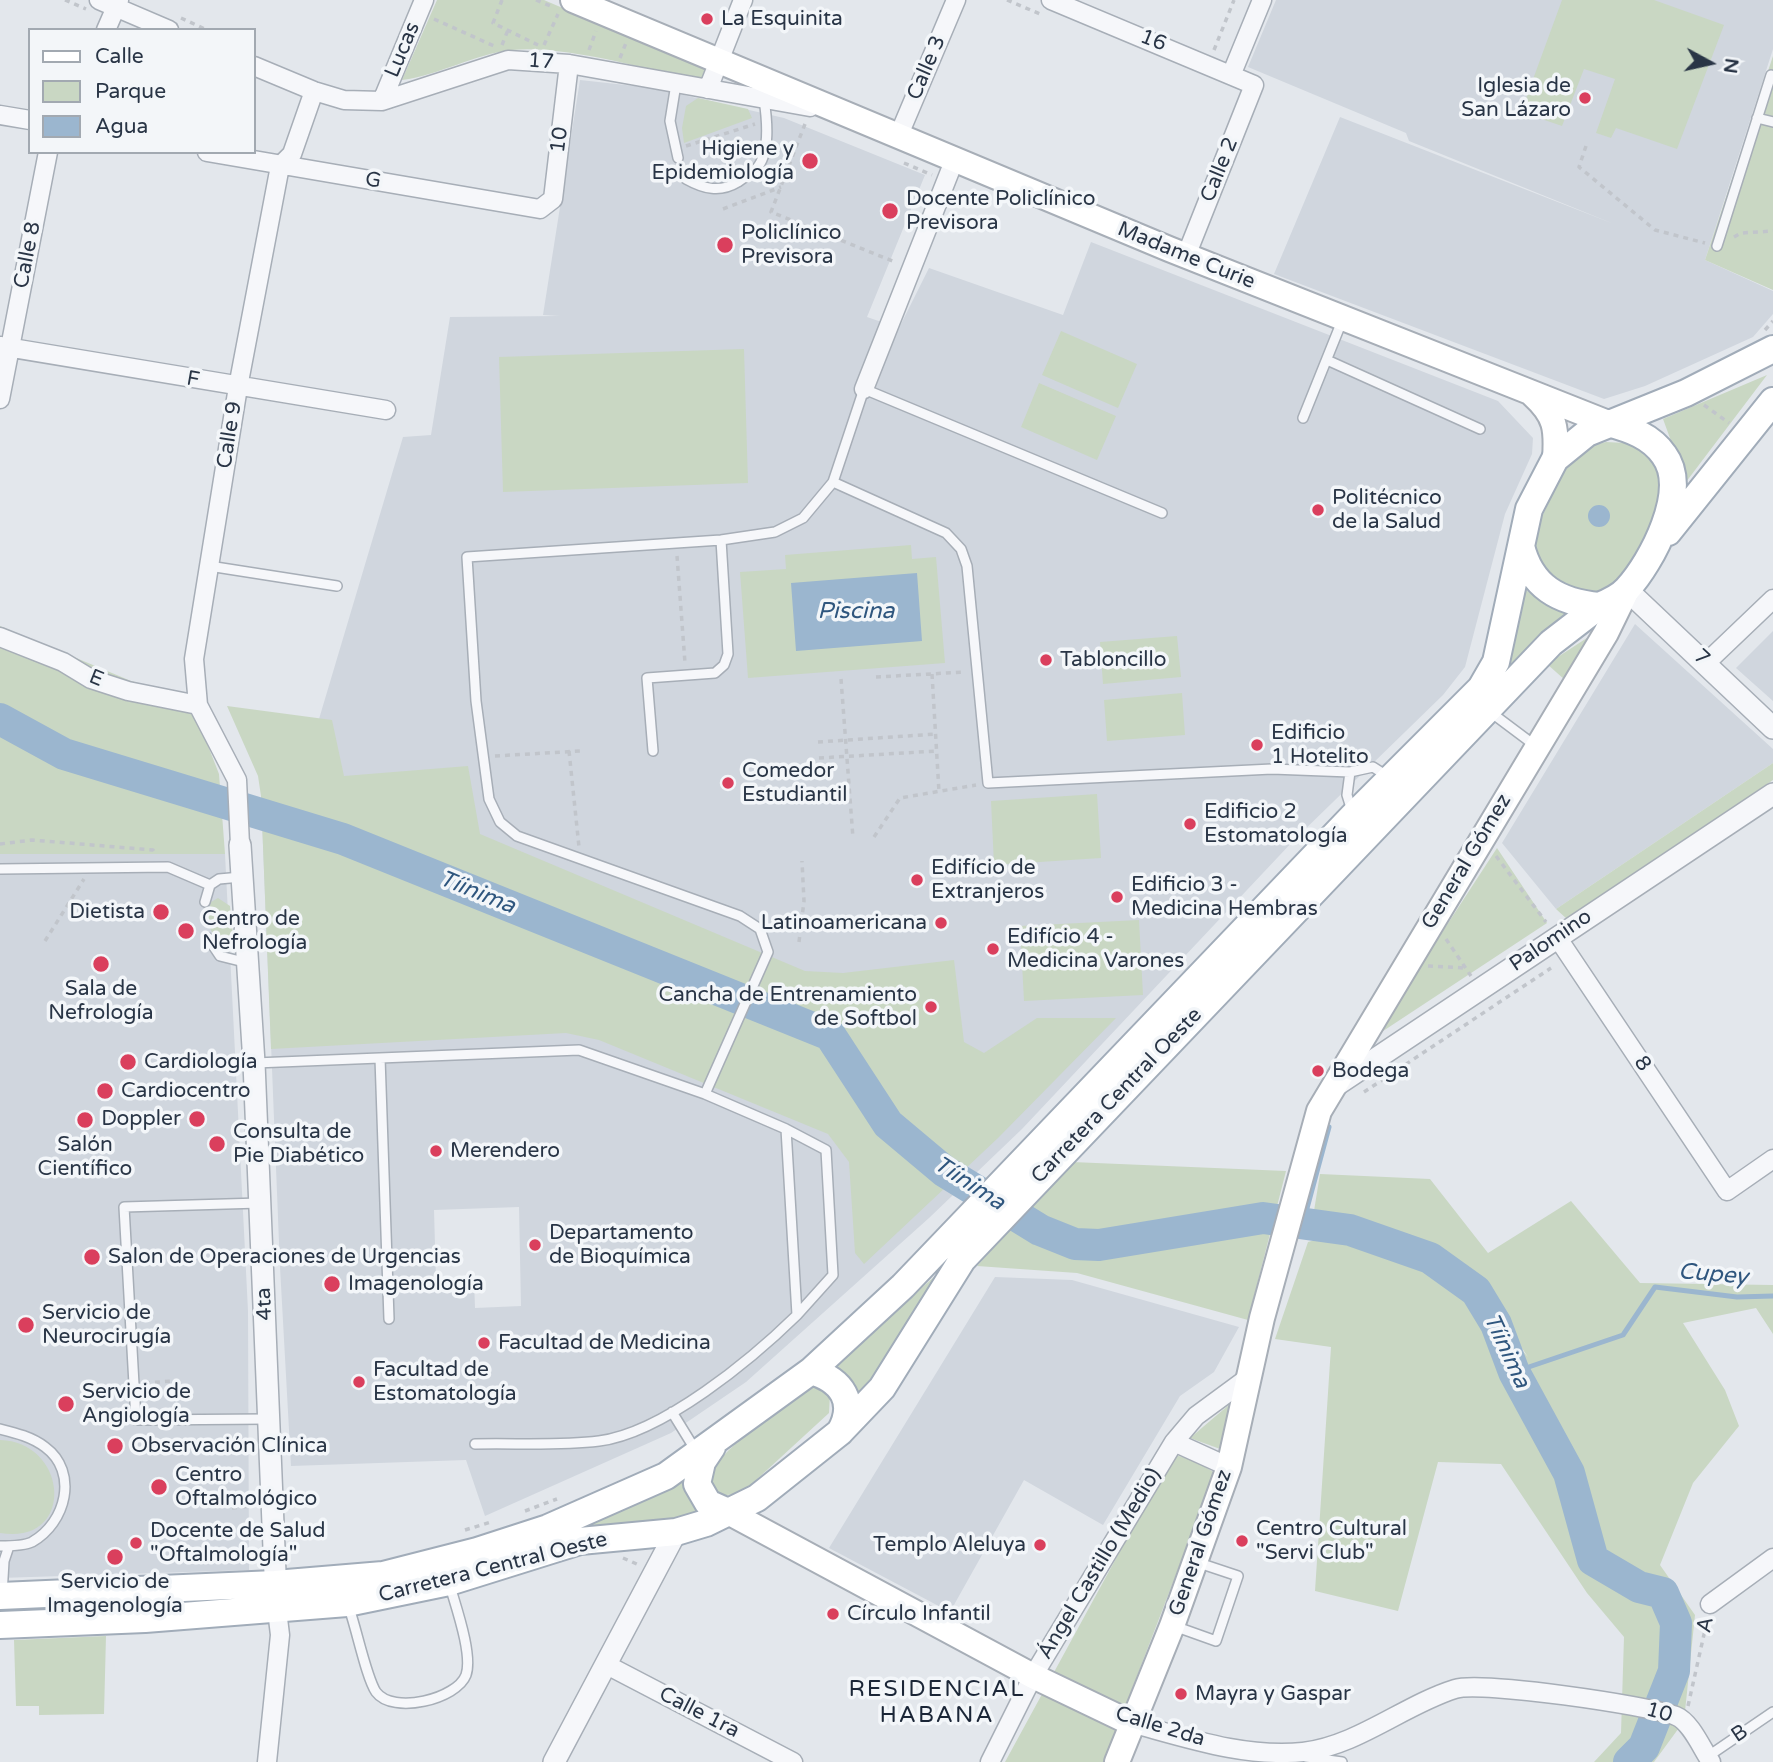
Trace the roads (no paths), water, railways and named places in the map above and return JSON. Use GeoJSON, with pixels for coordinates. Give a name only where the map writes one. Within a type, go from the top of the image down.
{"type":"FeatureCollection","features":[{"type":"Feature","properties":{"kind":"main road","name":"Madame Curie"},"geometry":{"type":"LineString","coordinates":[[566,5],[838,111],[896,148],[951,171],[1186,256],[1608,423]]}},
{"type":"Feature","properties":{"kind":"main road"},"geometry":{"type":"LineString","coordinates":[[1767,342],[1649,407],[1587,433],[1555,459],[1529,509],[1521,546],[1525,562],[1545,589],[1577,604],[1599,606],[1626,590],[1656,547],[1773,401]]}},
{"type":"Feature","properties":{"kind":"main road","name":"Madame Curie"},"geometry":{"type":"LineString","coordinates":[[1530,392],[1551,412],[1556,434],[1555,459]]}},
{"type":"Feature","properties":{"kind":"main road"},"geometry":{"type":"LineString","coordinates":[[1649,407],[1673,483],[1671,505],[1656,547]]}},
{"type":"Feature","properties":{"kind":"main road"},"geometry":{"type":"LineString","coordinates":[[1608,423],[1652,441],[1665,456]]}},
{"type":"Feature","properties":{"kind":"main road","name":"Carretera Central Oeste"},"geometry":{"type":"LineString","coordinates":[[1060,1140],[1353,816],[1481,688],[1496,662],[1521,546]]}},
{"type":"Feature","properties":{"kind":"main road","name":"General Gómez"},"geometry":{"type":"LineString","coordinates":[[1117,1762],[1172,1626],[1229,1467],[1262,1318],[1310,1136],[1330,1090],[1606,633],[1626,590]]}},
{"type":"Feature","properties":{"kind":"main road","name":"Carretera Central Oeste"},"geometry":{"type":"LineString","coordinates":[[0,1625],[276,1597],[383,1575],[477,1551],[548,1528],[640,1489],[705,1453],[811,1371],[953,1252],[1060,1140],[1552,643],[1599,606]]}},
{"type":"Feature","properties":{"kind":"main road","name":"Carretera Central Oeste"},"geometry":{"type":"LineString","coordinates":[[1,1596],[276,1597],[347,1604],[449,1582],[580,1541],[676,1532],[706,1523],[757,1498],[840,1432],[882,1388],[953,1252]]}},
{"type":"Feature","properties":{"kind":"main road"},"geometry":{"type":"LineString","coordinates":[[811,1371],[838,1383],[845,1394],[849,1407],[840,1432]]}},
{"type":"Feature","properties":{"kind":"main road"},"geometry":{"type":"LineString","coordinates":[[705,1453],[696,1484],[714,1508],[728,1512]]}},
{"type":"Feature","properties":{"kind":"main road","name":"Calle 2da"},"geometry":{"type":"LineString","coordinates":[[728,1512],[1033,1675],[1131,1723]]}},
{"type":"Feature","properties":{"kind":"street","name":"Lucas"},"geometry":{"type":"LineString","coordinates":[[382,101],[424,0]]}},
{"type":"Feature","properties":{"kind":"street"},"geometry":{"type":"LineString","coordinates":[[708,89],[743,0]]}},
{"type":"Feature","properties":{"kind":"street","name":"Calle 3"},"geometry":{"type":"LineString","coordinates":[[896,148],[956,0]]}},
{"type":"Feature","properties":{"kind":"street"},"geometry":{"type":"LineString","coordinates":[[1232,73],[1262,0]]}},
{"type":"Feature","properties":{"kind":"street"},"geometry":{"type":"LineString","coordinates":[[106,28],[111,3],[165,28]]}},
{"type":"Feature","properties":{"kind":"street","name":"16"},"geometry":{"type":"LineString","coordinates":[[1048,8],[1232,73],[1254,85]]}},
{"type":"Feature","properties":{"kind":"street","name":"17"},"geometry":{"type":"LineString","coordinates":[[256,67],[313,91],[344,100],[382,101],[508,60],[569,64],[838,111]]}},
{"type":"Feature","properties":{"kind":"street","name":"10"},"geometry":{"type":"LineString","coordinates":[[540,209],[553,199],[569,64]]}},
{"type":"Feature","properties":{"kind":"street","name":"Calle 2"},"geometry":{"type":"LineString","coordinates":[[1186,256],[1254,85]]}},
{"type":"Feature","properties":{"kind":"street","name":"Calle 9"},"geometry":{"type":"LineString","coordinates":[[240,845],[237,780],[198,705],[194,659],[238,387],[280,166],[292,154],[313,91]]}},
{"type":"Feature","properties":{"kind":"street"},"geometry":{"type":"LineString","coordinates":[[0,115],[28,120]]}},
{"type":"Feature","properties":{"kind":"street","name":"Calle 8"},"geometry":{"type":"LineString","coordinates":[[0,399],[4,347],[48,154]]}},
{"type":"Feature","properties":{"kind":"street","name":"G"},"geometry":{"type":"LineString","coordinates":[[217,154],[540,209]]}},
{"type":"Feature","properties":{"kind":"street"},"geometry":{"type":"LineString","coordinates":[[864,389],[951,171]]}},
{"type":"Feature","properties":{"kind":"street","name":"F"},"geometry":{"type":"LineString","coordinates":[[4,347],[386,410]]}},
{"type":"Feature","properties":{"kind":"street","name":"7"},"geometry":{"type":"LineString","coordinates":[[1626,590],[1773,727]]}},
{"type":"Feature","properties":{"kind":"street"},"geometry":{"type":"LineString","coordinates":[[1706,663],[1773,599]]}},
{"type":"Feature","properties":{"kind":"street","name":"E"},"geometry":{"type":"LineString","coordinates":[[0,637],[62,662],[92,679],[128,691],[198,705]]}},
{"type":"Feature","properties":{"kind":"street","name":"Palomino"},"geometry":{"type":"LineString","coordinates":[[1330,1090],[1475,981],[1552,930],[1773,794]]}},
{"type":"Feature","properties":{"kind":"street","name":"4ta"},"geometry":{"type":"LineString","coordinates":[[240,845],[254,1063],[276,1597],[280,1635],[267,1762]]}},
{"type":"Feature","properties":{"kind":"street","name":"8"},"geometry":{"type":"LineString","coordinates":[[1552,930],[1727,1191],[1773,1159]]}},
{"type":"Feature","properties":{"kind":"street","name":"Ángel Castillo (Medio)"},"geometry":{"type":"LineString","coordinates":[[990,1762],[1033,1675],[1174,1442],[1196,1416],[1249,1377]]}},
{"type":"Feature","properties":{"kind":"street"},"geometry":{"type":"LineString","coordinates":[[1174,1442],[1229,1467]]}},
{"type":"Feature","properties":{"kind":"street"},"geometry":{"type":"LineString","coordinates":[[554,1762],[676,1532]]}},
{"type":"Feature","properties":{"kind":"street","name":"A"},"geometry":{"type":"LineString","coordinates":[[1710,1604],[1773,1558]]}},
{"type":"Feature","properties":{"kind":"street","name":"Calle 1ra"},"geometry":{"type":"LineString","coordinates":[[605,1664],[793,1762]]}},
{"type":"Feature","properties":{"kind":"street","name":"Calle 2da"},"geometry":{"type":"LineString","coordinates":[[1131,1723],[1231,1749],[1279,1753],[1334,1745],[1458,1688],[1529,1692],[1626,1704]]}},
{"type":"Feature","properties":{"kind":"street","name":"10"},"geometry":{"type":"LineString","coordinates":[[1626,1704],[1680,1719],[1709,1759]]}},
{"type":"Feature","properties":{"kind":"lane"},"geometry":{"type":"LineString","coordinates":[[1717,246],[1771,75]]}},
{"type":"Feature","properties":{"kind":"lane"},"geometry":{"type":"LineString","coordinates":[[676,84],[670,121],[677,153]]}},
{"type":"Feature","properties":{"kind":"lane"},"geometry":{"type":"LineString","coordinates":[[687,179],[704,189],[729,187],[757,169],[765,147],[767,120],[764,99]]}},
{"type":"Feature","properties":{"kind":"lane"},"geometry":{"type":"LineString","coordinates":[[1757,118],[1773,122]]}},
{"type":"Feature","properties":{"kind":"lane"},"geometry":{"type":"LineString","coordinates":[[1303,418],[1343,320]]}},
{"type":"Feature","properties":{"kind":"lane"},"geometry":{"type":"LineString","coordinates":[[1327,360],[1480,429]]}},
{"type":"Feature","properties":{"kind":"lane"},"geometry":{"type":"LineString","coordinates":[[705,1094],[768,952],[760,929],[740,916],[517,836],[500,822],[489,799],[483,757],[467,557],[720,540],[775,533],[803,518],[833,482],[864,389],[1162,513]]}},
{"type":"Feature","properties":{"kind":"lane"},"geometry":{"type":"LineString","coordinates":[[833,482],[946,533],[961,549],[967,566],[988,783],[1272,769],[1350,772],[1373,767],[1391,779]]}},
{"type":"Feature","properties":{"kind":"lane"},"geometry":{"type":"LineString","coordinates":[[653,751],[647,678],[715,673],[724,665],[728,654],[720,540]]}},
{"type":"Feature","properties":{"kind":"lane"},"geometry":{"type":"LineString","coordinates":[[209,566],[337,586]]}},
{"type":"Feature","properties":{"kind":"lane"},"geometry":{"type":"LineString","coordinates":[[1488,710],[1537,747]]}},
{"type":"Feature","properties":{"kind":"lane"},"geometry":{"type":"LineString","coordinates":[[1350,772],[1347,795],[1353,816]]}},
{"type":"Feature","properties":{"kind":"lane"},"geometry":{"type":"LineString","coordinates":[[0,869],[168,867],[210,885]]}},
{"type":"Feature","properties":{"kind":"lane"},"geometry":{"type":"LineString","coordinates":[[205,902],[210,885],[219,879],[243,877]]}},
{"type":"Feature","properties":{"kind":"lane"},"geometry":{"type":"LineString","coordinates":[[208,938],[219,956],[248,963]]}},
{"type":"Feature","properties":{"kind":"lane"},"geometry":{"type":"LineString","coordinates":[[254,1063],[579,1050],[705,1094],[786,1129],[826,1150],[833,1275],[761,1350],[672,1412],[641,1430],[600,1441],[475,1444]]}},
{"type":"Feature","properties":{"kind":"lane"},"geometry":{"type":"LineString","coordinates":[[380,1058],[389,1319]]}},
{"type":"Feature","properties":{"kind":"lane"},"geometry":{"type":"LineString","coordinates":[[786,1129],[797,1315]]}},
{"type":"Feature","properties":{"kind":"lane"},"geometry":{"type":"LineString","coordinates":[[260,1203],[124,1207],[136,1420],[270,1419]]}},
{"type":"Feature","properties":{"kind":"lane"},"geometry":{"type":"LineString","coordinates":[[672,1412],[705,1453]]}},
{"type":"Feature","properties":{"kind":"lane"},"geometry":{"type":"LineString","coordinates":[[0,1429],[27,1436],[46,1447],[65,1476],[65,1497],[59,1514],[50,1525],[31,1542],[4,1546],[1,1596]]}},
{"type":"Feature","properties":{"kind":"lane"},"geometry":{"type":"LineString","coordinates":[[1172,1626],[1216,1641],[1238,1576],[1196,1562]]}},
{"type":"Feature","properties":{"kind":"lane"},"geometry":{"type":"LineString","coordinates":[[347,1604],[374,1690],[392,1703],[410,1704],[452,1692],[466,1677],[467,1653],[449,1582]]}},
{"type":"Feature","properties":{"kind":"lane","name":"B"},"geometry":{"type":"LineString","coordinates":[[1709,1759],[1773,1712]]}},
{"type":"Feature","properties":{"kind":"lane"},"geometry":{"type":"LineString","coordinates":[[1279,1753],[1342,1762]]}},
{"type":"Feature","properties":{"kind":"water"},"geometry":{"type":"Polygon","coordinates":[[[1599,505],[1607,508],[1610,516],[1607,524],[1599,527],[1591,524],[1588,516],[1591,508],[1599,505]]]}},
{"type":"Feature","properties":{"kind":"water","name":"Piscina"},"geometry":{"type":"Polygon","coordinates":[[[917,573],[922,641],[796,651],[791,583],[917,573]]]}},
{"type":"Feature","properties":{"kind":"waterway","name":"Tíinima"},"geometry":{"type":"LineString","coordinates":[[0,719],[64,754],[343,839],[830,1035],[888,1124],[944,1171],[1040,1230],[1075,1244],[1099,1245],[1263,1218],[1350,1230],[1430,1258],[1476,1291],[1496,1324],[1514,1372],[1569,1473],[1593,1560],[1639,1587],[1663,1593],[1676,1623],[1674,1671],[1644,1747],[1629,1762]]}},
{"type":"Feature","properties":{"kind":"waterway"},"geometry":{"type":"LineString","coordinates":[[1303,1223],[1329,1127]]}},
{"type":"Feature","properties":{"kind":"waterway","name":"Cupey"},"geometry":{"type":"LineString","coordinates":[[1514,1372],[1623,1335],[1655,1287],[1737,1297],[1773,1296]]}},
{"type":"Feature","properties":{"kind":"place","name":"La Esquinita"},"geometry":{"type":"Point","coordinates":[707,19]}},
{"type":"Feature","properties":{"kind":"place","name":"Iglesia de San Lázaro"},"geometry":{"type":"Point","coordinates":[1585,98]}},
{"type":"Feature","properties":{"kind":"place","name":"Higiene y Epidemiología"},"geometry":{"type":"Point","coordinates":[810,161]}},
{"type":"Feature","properties":{"kind":"place","name":"Docente Policlínico Previsora"},"geometry":{"type":"Point","coordinates":[890,211]}},
{"type":"Feature","properties":{"kind":"place","name":"Policlínico Previsora"},"geometry":{"type":"Point","coordinates":[725,245]}},
{"type":"Feature","properties":{"kind":"place","name":"Politécnico de la Salud"},"geometry":{"type":"Point","coordinates":[1318,510]}},
{"type":"Feature","properties":{"kind":"place","name":"Tabloncillo"},"geometry":{"type":"Point","coordinates":[1046,660]}},
{"type":"Feature","properties":{"kind":"place","name":"Edificio 1 Hotelito"},"geometry":{"type":"Point","coordinates":[1257,745]}},
{"type":"Feature","properties":{"kind":"place","name":"Comedor Estudiantil"},"geometry":{"type":"Point","coordinates":[728,783]}},
{"type":"Feature","properties":{"kind":"place","name":"Edificio 2 Estomatología"},"geometry":{"type":"Point","coordinates":[1190,824]}},
{"type":"Feature","properties":{"kind":"place","name":"Edifício de Extranjeros"},"geometry":{"type":"Point","coordinates":[917,880]}},
{"type":"Feature","properties":{"kind":"place","name":"Edificio 3 - Medicina Hembras"},"geometry":{"type":"Point","coordinates":[1117,897]}},
{"type":"Feature","properties":{"kind":"place","name":"Dietista"},"geometry":{"type":"Point","coordinates":[161,912]}},
{"type":"Feature","properties":{"kind":"place","name":"Latinoamericana"},"geometry":{"type":"Point","coordinates":[941,923]}},
{"type":"Feature","properties":{"kind":"place","name":"Centro de Nefrología"},"geometry":{"type":"Point","coordinates":[186,931]}},
{"type":"Feature","properties":{"kind":"place","name":"Edifício 4 - Medicina Varones"},"geometry":{"type":"Point","coordinates":[993,949]}},
{"type":"Feature","properties":{"kind":"place","name":"Sala de Nefrología"},"geometry":{"type":"Point","coordinates":[101,964]}},
{"type":"Feature","properties":{"kind":"place","name":"Cancha de Entrenamiento de Softbol"},"geometry":{"type":"Point","coordinates":[931,1007]}},
{"type":"Feature","properties":{"kind":"place","name":"Cardiología"},"geometry":{"type":"Point","coordinates":[128,1062]}},
{"type":"Feature","properties":{"kind":"place","name":"Bodega"},"geometry":{"type":"Point","coordinates":[1318,1071]}},
{"type":"Feature","properties":{"kind":"place","name":"Cardiocentro"},"geometry":{"type":"Point","coordinates":[105,1091]}},
{"type":"Feature","properties":{"kind":"place","name":"Doppler"},"geometry":{"type":"Point","coordinates":[197,1119]}},
{"type":"Feature","properties":{"kind":"place","name":"Salón Científico"},"geometry":{"type":"Point","coordinates":[85,1120]}},
{"type":"Feature","properties":{"kind":"place","name":"Consulta de Pie Diabético"},"geometry":{"type":"Point","coordinates":[217,1144]}},
{"type":"Feature","properties":{"kind":"place","name":"Merendero"},"geometry":{"type":"Point","coordinates":[436,1151]}},
{"type":"Feature","properties":{"kind":"place","name":"Departamento de Bioquímica"},"geometry":{"type":"Point","coordinates":[535,1245]}},
{"type":"Feature","properties":{"kind":"place","name":"Salon de Operaciones de Urgencias"},"geometry":{"type":"Point","coordinates":[92,1257]}},
{"type":"Feature","properties":{"kind":"place","name":"Imagenología"},"geometry":{"type":"Point","coordinates":[332,1284]}},
{"type":"Feature","properties":{"kind":"place","name":"Servicio de Neurocirugía"},"geometry":{"type":"Point","coordinates":[26,1325]}},
{"type":"Feature","properties":{"kind":"place","name":"Facultad de Medicina"},"geometry":{"type":"Point","coordinates":[484,1343]}},
{"type":"Feature","properties":{"kind":"place","name":"Facultad de Estomatología"},"geometry":{"type":"Point","coordinates":[359,1382]}},
{"type":"Feature","properties":{"kind":"place","name":"Servicio de Angiología"},"geometry":{"type":"Point","coordinates":[66,1404]}},
{"type":"Feature","properties":{"kind":"place","name":"Observación Clínica"},"geometry":{"type":"Point","coordinates":[115,1446]}},
{"type":"Feature","properties":{"kind":"place","name":"Centro Oftalmológico"},"geometry":{"type":"Point","coordinates":[159,1487]}},
{"type":"Feature","properties":{"kind":"place","name":"Centro Cultural \"Servi Club\""},"geometry":{"type":"Point","coordinates":[1242,1541]}},
{"type":"Feature","properties":{"kind":"place","name":"Docente de Salud \"Oftalmología\""},"geometry":{"type":"Point","coordinates":[136,1543]}},
{"type":"Feature","properties":{"kind":"place","name":"Templo Aleluya"},"geometry":{"type":"Point","coordinates":[1040,1545]}},
{"type":"Feature","properties":{"kind":"place","name":"Servicio de Imagenología"},"geometry":{"type":"Point","coordinates":[115,1557]}},
{"type":"Feature","properties":{"kind":"place","name":"Círculo Infantil"},"geometry":{"type":"Point","coordinates":[833,1614]}},
{"type":"Feature","properties":{"kind":"place","name":"Mayra y Gaspar"},"geometry":{"type":"Point","coordinates":[1181,1694]}},
{"type":"Feature","properties":{"kind":"district","name":"RESIDENCIAL HABANA"},"geometry":{"type":"Point","coordinates":[937,1703]}}]}
